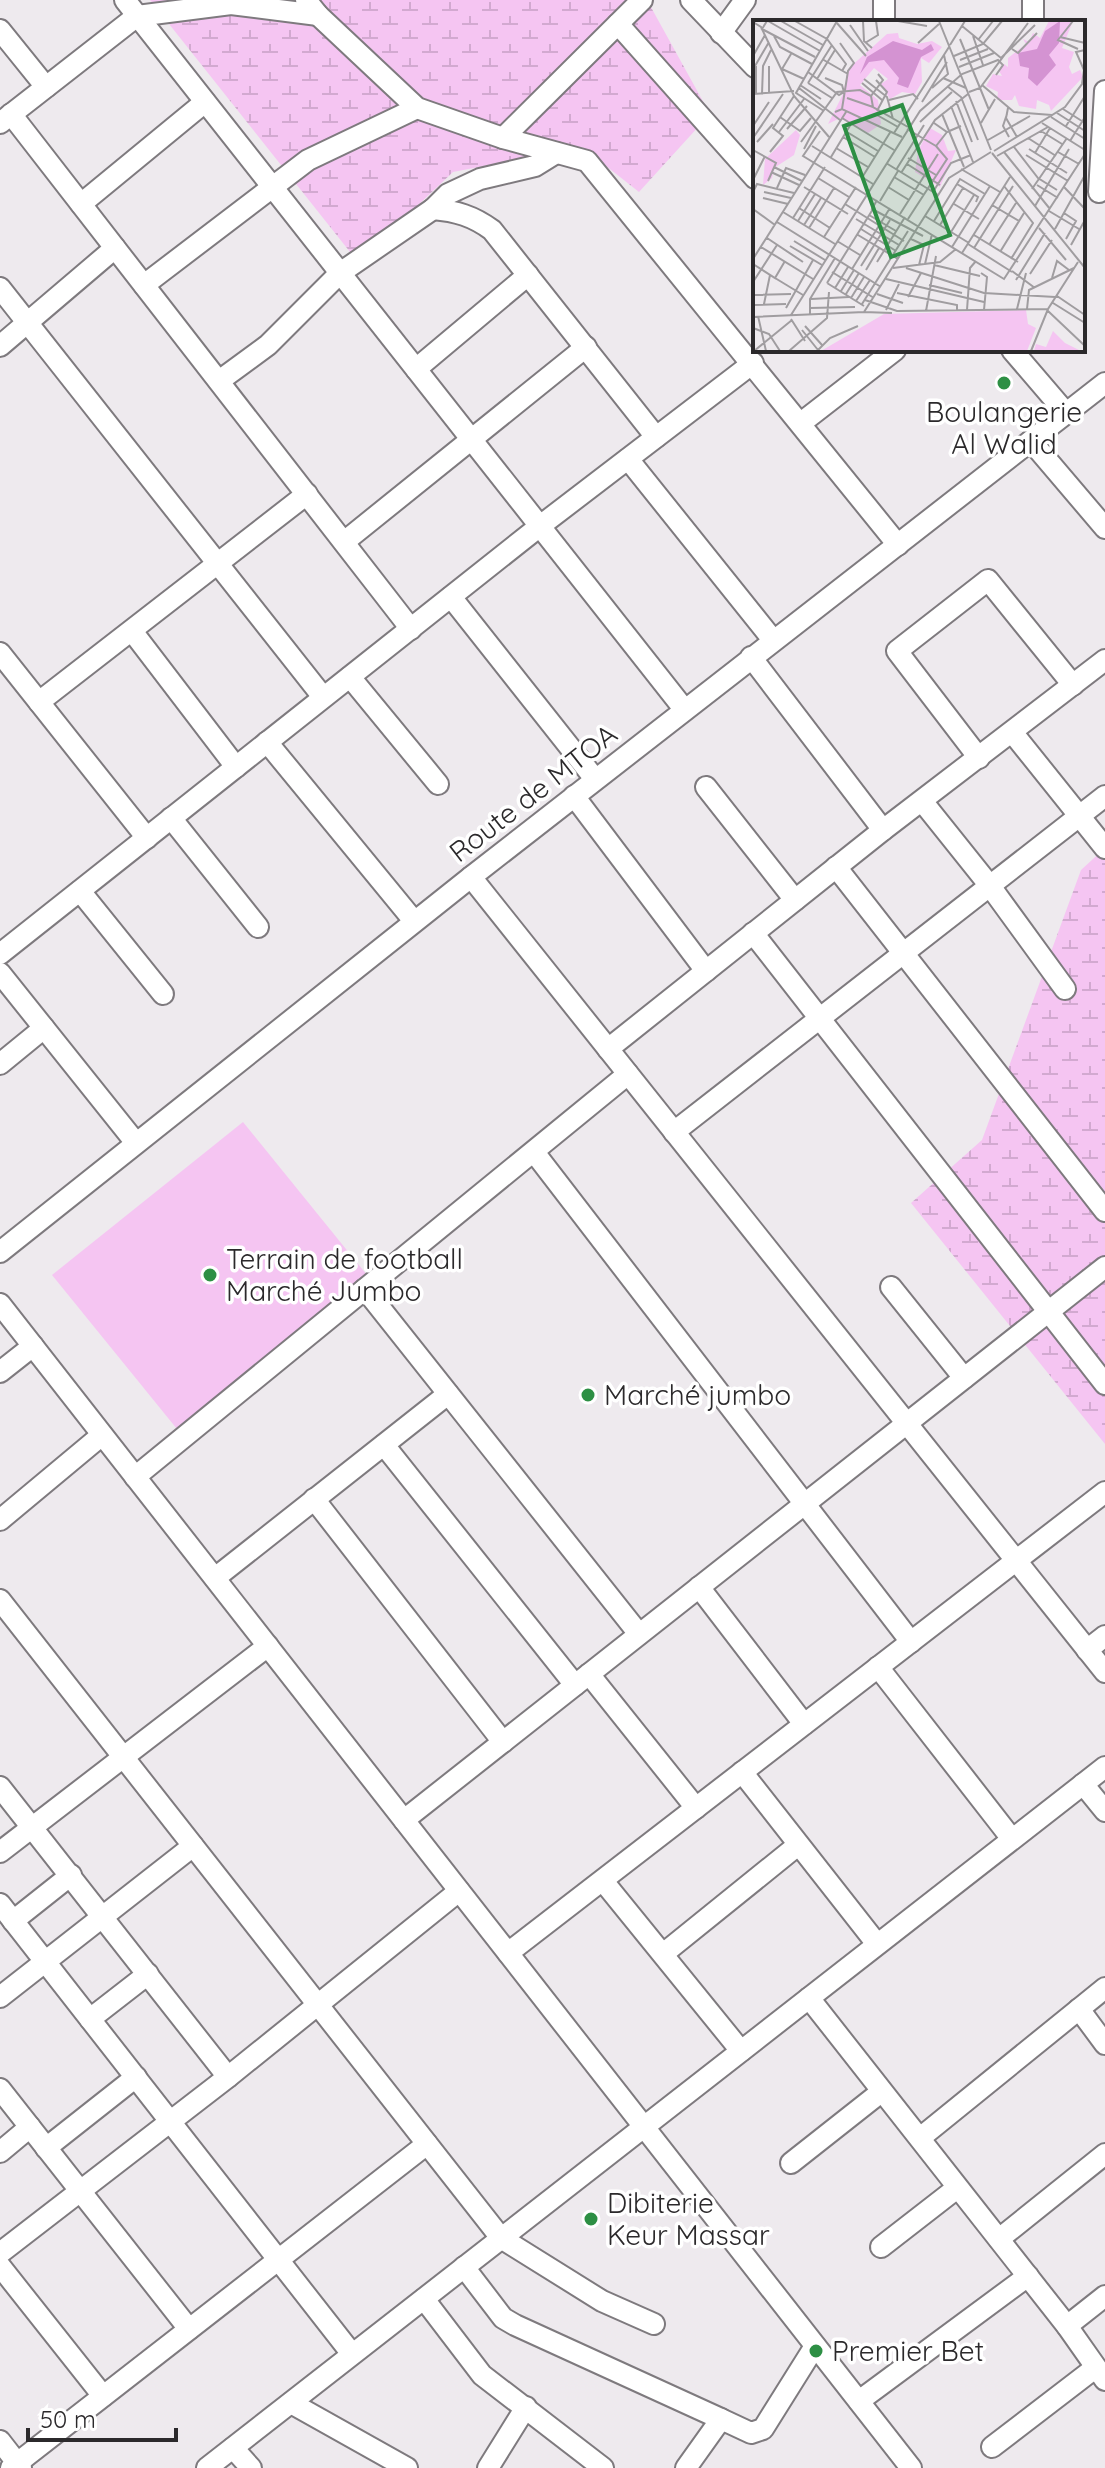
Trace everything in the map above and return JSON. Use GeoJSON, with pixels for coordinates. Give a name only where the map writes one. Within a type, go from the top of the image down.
{"type":"FeatureCollection","features":[{"type":"Feature","properties":{"kind":"street"},"geometry":{"type":"LineString","coordinates":[[503,138],[642,0]]}},
{"type":"Feature","properties":{"kind":"street"},"geometry":{"type":"LineString","coordinates":[[691,0],[753,65]]}},
{"type":"Feature","properties":{"kind":"street"},"geometry":{"type":"LineString","coordinates":[[721,33],[745,0]]}},
{"type":"Feature","properties":{"kind":"street"},"geometry":{"type":"LineString","coordinates":[[411,629],[81,204],[5,118],[46,87],[131,8],[231,4],[312,8],[417,108],[503,138],[587,161],[898,545]]}},
{"type":"Feature","properties":{"kind":"street"},"geometry":{"type":"LineString","coordinates":[[131,8],[684,709]]}},
{"type":"Feature","properties":{"kind":"street"},"geometry":{"type":"LineString","coordinates":[[618,24],[753,176]]}},
{"type":"Feature","properties":{"kind":"street"},"geometry":{"type":"LineString","coordinates":[[0,30],[46,87]]}},
{"type":"Feature","properties":{"kind":"street"},"geometry":{"type":"LineString","coordinates":[[1096,194],[1105,91]]}},
{"type":"Feature","properties":{"kind":"street"},"geometry":{"type":"LineString","coordinates":[[81,204],[205,102]]}},
{"type":"Feature","properties":{"kind":"street"},"geometry":{"type":"LineString","coordinates":[[144,285],[308,160],[417,108]]}},
{"type":"Feature","properties":{"kind":"street"},"geometry":{"type":"LineString","coordinates":[[219,381],[268,345],[340,273],[433,209],[448,194],[465,185],[535,166],[556,153]]}},
{"type":"Feature","properties":{"kind":"street"},"geometry":{"type":"LineString","coordinates":[[433,209],[449,210],[477,219],[492,230],[656,437]]}},
{"type":"Feature","properties":{"kind":"street"},"geometry":{"type":"LineString","coordinates":[[0,346],[115,248]]}},
{"type":"Feature","properties":{"kind":"street"},"geometry":{"type":"LineString","coordinates":[[416,369],[528,275]]}},
{"type":"Feature","properties":{"kind":"street"},"geometry":{"type":"LineString","coordinates":[[0,288],[323,697]]}},
{"type":"Feature","properties":{"kind":"street"},"geometry":{"type":"LineString","coordinates":[[344,542],[586,347]]}},
{"type":"Feature","properties":{"kind":"street"},"geometry":{"type":"LineString","coordinates":[[801,423],[892,352]]}},
{"type":"Feature","properties":{"kind":"street"},"geometry":{"type":"LineString","coordinates":[[1014,352],[1066,413]]}},
{"type":"Feature","properties":{"kind":"street"},"geometry":{"type":"LineString","coordinates":[[0,954],[540,526],[753,363]]}},
{"type":"Feature","properties":{"kind":"street","name":"Route de MTOA"},"geometry":{"type":"LineString","coordinates":[[0,1252],[414,921],[1105,383]]}},
{"type":"Feature","properties":{"kind":"street"},"geometry":{"type":"LineString","coordinates":[[1031,441],[1105,528]]}},
{"type":"Feature","properties":{"kind":"street"},"geometry":{"type":"LineString","coordinates":[[628,459],[773,640]]}},
{"type":"Feature","properties":{"kind":"street"},"geometry":{"type":"LineString","coordinates":[[39,702],[307,494]]}},
{"type":"Feature","properties":{"kind":"street"},"geometry":{"type":"LineString","coordinates":[[979,758],[897,651],[988,580],[1073,685]]}},
{"type":"Feature","properties":{"kind":"street"},"geometry":{"type":"LineString","coordinates":[[451,597],[595,779]]}},
{"type":"Feature","properties":{"kind":"street"},"geometry":{"type":"LineString","coordinates":[[132,631],[236,767]]}},
{"type":"Feature","properties":{"kind":"street"},"geometry":{"type":"LineString","coordinates":[[1,656],[147,838]]}},
{"type":"Feature","properties":{"kind":"street"},"geometry":{"type":"LineString","coordinates":[[751,657],[883,830]]}},
{"type":"Feature","properties":{"kind":"street"},"geometry":{"type":"LineString","coordinates":[[608,1049],[883,830],[1105,660]]}},
{"type":"Feature","properties":{"kind":"street"},"geometry":{"type":"LineString","coordinates":[[350,677],[438,784]]}},
{"type":"Feature","properties":{"kind":"street"},"geometry":{"type":"LineString","coordinates":[[1012,732],[1105,848]]}},
{"type":"Feature","properties":{"kind":"street"},"geometry":{"type":"LineString","coordinates":[[267,742],[414,921]]}},
{"type":"Feature","properties":{"kind":"street"},"geometry":{"type":"LineString","coordinates":[[706,787],[795,900]]}},
{"type":"Feature","properties":{"kind":"street"},"geometry":{"type":"LineString","coordinates":[[574,796],[706,971]]}},
{"type":"Feature","properties":{"kind":"street"},"geometry":{"type":"LineString","coordinates":[[674,1132],[1105,796]]}},
{"type":"Feature","properties":{"kind":"street"},"geometry":{"type":"LineString","coordinates":[[922,801],[990,886],[1065,989]]}},
{"type":"Feature","properties":{"kind":"street"},"geometry":{"type":"LineString","coordinates":[[171,818],[258,927]]}},
{"type":"Feature","properties":{"kind":"street"},"geometry":{"type":"LineString","coordinates":[[836,867],[1105,1211]]}},
{"type":"Feature","properties":{"kind":"street"},"geometry":{"type":"LineString","coordinates":[[471,877],[1105,1672]]}},
{"type":"Feature","properties":{"kind":"street"},"geometry":{"type":"LineString","coordinates":[[80,891],[163,994]]}},
{"type":"Feature","properties":{"kind":"street"},"geometry":{"type":"LineString","coordinates":[[753,933],[1105,1384]]}},
{"type":"Feature","properties":{"kind":"street"},"geometry":{"type":"LineString","coordinates":[[0,973],[136,1143]]}},
{"type":"Feature","properties":{"kind":"street"},"geometry":{"type":"LineString","coordinates":[[0,1064],[44,1028]]}},
{"type":"Feature","properties":{"kind":"street"},"geometry":{"type":"LineString","coordinates":[[135,1477],[628,1074]]}},
{"type":"Feature","properties":{"kind":"street"},"geometry":{"type":"LineString","coordinates":[[534,1152],[911,1642]]}},
{"type":"Feature","properties":{"kind":"street"},"geometry":{"type":"LineString","coordinates":[[404,1820],[1105,1267]]}},
{"type":"Feature","properties":{"kind":"street"},"geometry":{"type":"LineString","coordinates":[[891,1287],[964,1378]]}},
{"type":"Feature","properties":{"kind":"street"},"geometry":{"type":"LineString","coordinates":[[365,1289],[639,1634]]}},
{"type":"Feature","properties":{"kind":"street"},"geometry":{"type":"LineString","coordinates":[[0,1304],[911,2468]]}},
{"type":"Feature","properties":{"kind":"street"},"geometry":{"type":"LineString","coordinates":[[0,1372],[33,1346]]}},
{"type":"Feature","properties":{"kind":"street"},"geometry":{"type":"LineString","coordinates":[[215,1578],[448,1394]]}},
{"type":"Feature","properties":{"kind":"street"},"geometry":{"type":"LineString","coordinates":[[0,1520],[102,1435]]}},
{"type":"Feature","properties":{"kind":"street"},"geometry":{"type":"LineString","coordinates":[[384,1445],[582,1680],[696,1808]]}},
{"type":"Feature","properties":{"kind":"street"},"geometry":{"type":"LineString","coordinates":[[508,1953],[1105,1492]]}},
{"type":"Feature","properties":{"kind":"street"},"geometry":{"type":"LineString","coordinates":[[314,1499],[503,1742]]}},
{"type":"Feature","properties":{"kind":"street"},"geometry":{"type":"LineString","coordinates":[[699,1587],[804,1724]]}},
{"type":"Feature","properties":{"kind":"street"},"geometry":{"type":"LineString","coordinates":[[0,1600],[501,2238],[602,2301],[654,2324]]}},
{"type":"Feature","properties":{"kind":"street"},"geometry":{"type":"LineString","coordinates":[[1087,1650],[1105,1636]]}},
{"type":"Feature","properties":{"kind":"street"},"geometry":{"type":"LineString","coordinates":[[0,1852],[268,1646]]}},
{"type":"Feature","properties":{"kind":"street"},"geometry":{"type":"LineString","coordinates":[[878,1667],[1012,1839]]}},
{"type":"Feature","properties":{"kind":"street"},"geometry":{"type":"LineString","coordinates":[[207,2468],[1105,1767]]}},
{"type":"Feature","properties":{"kind":"street"},"geometry":{"type":"LineString","coordinates":[[742,1772],[877,1944]]}},
{"type":"Feature","properties":{"kind":"street"},"geometry":{"type":"LineString","coordinates":[[1083,1784],[1105,1811]]}},
{"type":"Feature","properties":{"kind":"street"},"geometry":{"type":"LineString","coordinates":[[0,1787],[228,2077]]}},
{"type":"Feature","properties":{"kind":"street"},"geometry":{"type":"LineString","coordinates":[[663,1954],[798,1845]]}},
{"type":"Feature","properties":{"kind":"street"},"geometry":{"type":"LineString","coordinates":[[0,1997],[193,1846]]}},
{"type":"Feature","properties":{"kind":"street"},"geometry":{"type":"LineString","coordinates":[[13,1921],[71,1875]]}},
{"type":"Feature","properties":{"kind":"street"},"geometry":{"type":"LineString","coordinates":[[603,1881],[741,2051]]}},
{"type":"Feature","properties":{"kind":"street"},"geometry":{"type":"LineString","coordinates":[[0,2253],[228,2077],[459,1891]]}},
{"type":"Feature","properties":{"kind":"street"},"geometry":{"type":"LineString","coordinates":[[0,1904],[352,2354]]}},
{"type":"Feature","properties":{"kind":"street"},"geometry":{"type":"LineString","coordinates":[[90,2019],[148,1974]]}},
{"type":"Feature","properties":{"kind":"street"},"geometry":{"type":"LineString","coordinates":[[920,2138],[1105,1988]]}},
{"type":"Feature","properties":{"kind":"street"},"geometry":{"type":"LineString","coordinates":[[809,1998],[1067,2326],[1100,2374],[992,2447]]}},
{"type":"Feature","properties":{"kind":"street"},"geometry":{"type":"LineString","coordinates":[[1079,2009],[1105,2044]]}},
{"type":"Feature","properties":{"kind":"street"},"geometry":{"type":"LineString","coordinates":[[46,2148],[136,2077]]}},
{"type":"Feature","properties":{"kind":"street"},"geometry":{"type":"LineString","coordinates":[[0,2089],[189,2329]]}},
{"type":"Feature","properties":{"kind":"street"},"geometry":{"type":"LineString","coordinates":[[791,2163],[881,2092]]}},
{"type":"Feature","properties":{"kind":"street"},"geometry":{"type":"LineString","coordinates":[[0,2152],[30,2127]]}},
{"type":"Feature","properties":{"kind":"street"},"geometry":{"type":"LineString","coordinates":[[0,2441],[17,2466],[427,2144]]}},
{"type":"Feature","properties":{"kind":"street"},"geometry":{"type":"LineString","coordinates":[[999,2239],[1105,2154]]}},
{"type":"Feature","properties":{"kind":"street"},"geometry":{"type":"LineString","coordinates":[[881,2247],[957,2188]]}},
{"type":"Feature","properties":{"kind":"street"},"geometry":{"type":"LineString","coordinates":[[0,2266],[103,2396]]}},
{"type":"Feature","properties":{"kind":"street"},"geometry":{"type":"LineString","coordinates":[[464,2267],[503,2318],[515,2325],[751,2433],[763,2429],[815,2346]]}},
{"type":"Feature","properties":{"kind":"street"},"geometry":{"type":"LineString","coordinates":[[859,2401],[1028,2276]]}},
{"type":"Feature","properties":{"kind":"street"},"geometry":{"type":"LineString","coordinates":[[1067,2326],[1105,2296]]}},
{"type":"Feature","properties":{"kind":"street"},"geometry":{"type":"LineString","coordinates":[[424,2299],[482,2375],[603,2468]]}},
{"type":"Feature","properties":{"kind":"street"},"geometry":{"type":"LineString","coordinates":[[291,2403],[407,2468]]}},
{"type":"Feature","properties":{"kind":"street"},"geometry":{"type":"LineString","coordinates":[[488,2468],[526,2407]]}},
{"type":"Feature","properties":{"kind":"street"},"geometry":{"type":"LineString","coordinates":[[686,2468],[721,2419]]}},
{"type":"Feature","properties":{"kind":"street"},"geometry":{"type":"LineString","coordinates":[[233,2448],[251,2468]]}},
{"type":"Feature","properties":{"kind":"green space"},"geometry":{"type":"Polygon","coordinates":[[[150,0],[647,0],[710,114],[639,192],[582,147],[453,172],[358,262],[150,0]]]}},
{"type":"Feature","properties":{"kind":"green space"},"geometry":{"type":"Polygon","coordinates":[[[1105,848],[1105,1444],[911,1203],[982,1140],[1081,870],[1105,848]]]}},
{"type":"Feature","properties":{"kind":"green space","name":"Terrain de football Marché Jumbo"},"geometry":{"type":"Polygon","coordinates":[[[243,1122],[367,1275],[177,1429],[52,1275],[243,1122]]]}},
{"type":"Feature","properties":{"kind":"place","name":"Boulangerie Al Walid"},"geometry":{"type":"Point","coordinates":[1004,383]}},
{"type":"Feature","properties":{"kind":"place","name":"Terrain de football Marché Jumbo"},"geometry":{"type":"Point","coordinates":[210,1275]}},
{"type":"Feature","properties":{"kind":"place","name":"Marché jumbo"},"geometry":{"type":"Point","coordinates":[588,1395]}},
{"type":"Feature","properties":{"kind":"place","name":"Dibiterie Keur Massar"},"geometry":{"type":"Point","coordinates":[591,2219]}},
{"type":"Feature","properties":{"kind":"place","name":"Premier Bet"},"geometry":{"type":"Point","coordinates":[816,2351]}}]}
